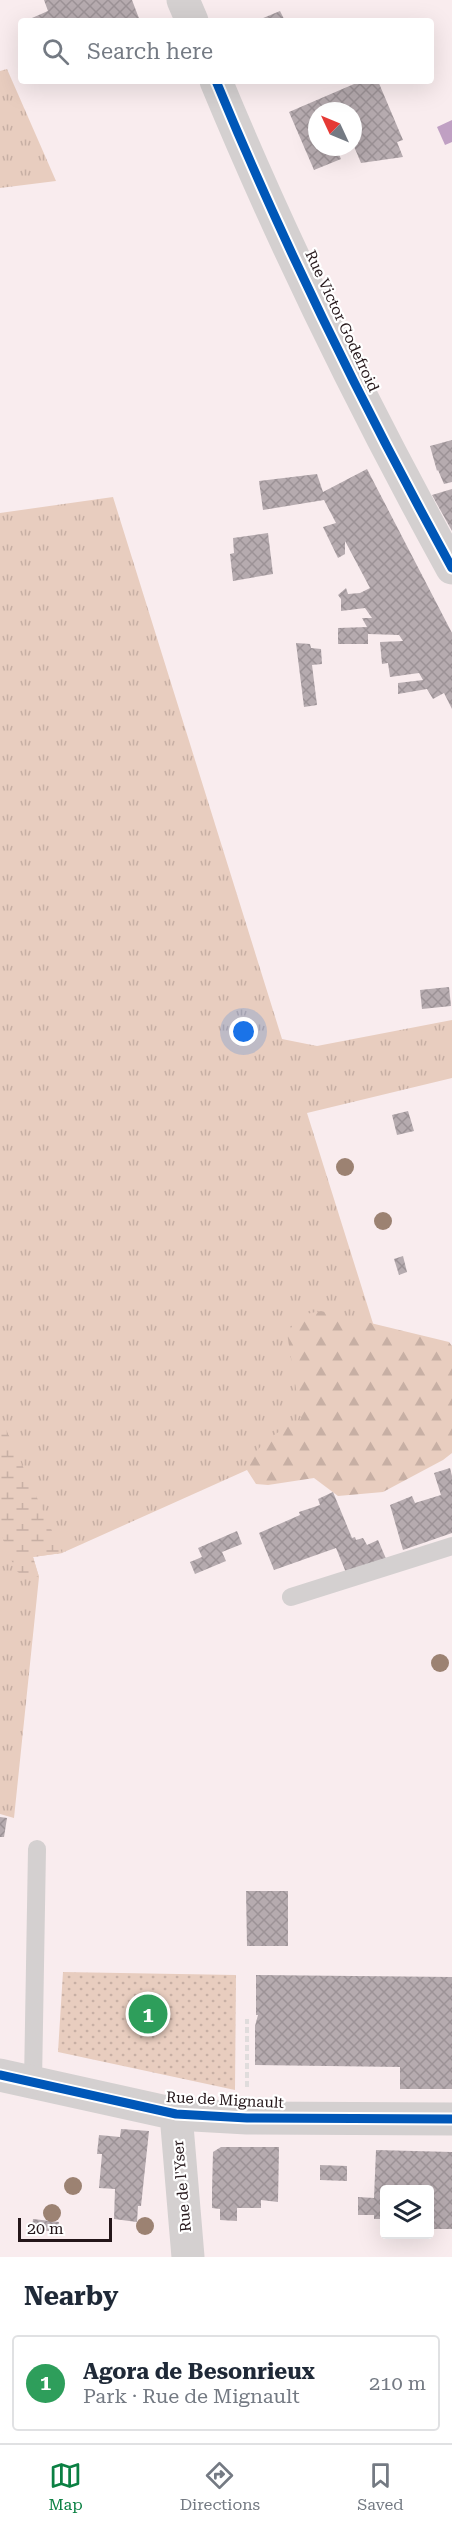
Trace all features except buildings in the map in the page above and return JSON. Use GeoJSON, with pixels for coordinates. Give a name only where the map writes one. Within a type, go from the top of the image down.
{"type":"FeatureCollection","features":[{"type":"Feature","properties":{"kind":"street"},"geometry":{"type":"LineString","coordinates":[[183,0],[191,18]]}},
{"type":"Feature","properties":{"kind":"street","name":"Rue Victor Godefroid"},"geometry":{"type":"LineString","coordinates":[[217,84],[250,163],[372,421],[452,568]]}},
{"type":"Feature","properties":{"kind":"street","name":"Rue de Mignault"},"geometry":{"type":"LineString","coordinates":[[0,2075],[176,2114],[247,2118],[452,2119]]}},
{"type":"Feature","properties":{"kind":"street","name":"Rue de l'Yser"},"geometry":{"type":"LineString","coordinates":[[176,2114],[188,2257]]}},
{"type":"Feature","properties":{"kind":"lane"},"geometry":{"type":"LineString","coordinates":[[291,1597],[452,1546]]}},
{"type":"Feature","properties":{"kind":"lane"},"geometry":{"type":"LineString","coordinates":[[33,2082],[37,1850]]}},
{"type":"Feature","properties":{"kind":"path"},"geometry":{"type":"LineString","coordinates":[[247,2019],[247,2118]]}},
{"type":"Feature","properties":{"kind":"green space"},"geometry":{"type":"Polygon","coordinates":[[[7,69],[56,181],[0,188],[0,71],[7,69]]]}},
{"type":"Feature","properties":{"kind":"green space"},"geometry":{"type":"Polygon","coordinates":[[[113,497],[282,1039],[317,1046],[452,1020],[452,1078],[307,1113],[403,1419],[247,1470],[62,1553],[33,1557],[39,1577],[14,1818],[0,1814],[0,513],[113,497]]]}},
{"type":"Feature","properties":{"kind":"green space"},"geometry":{"type":"Polygon","coordinates":[[[321,1311],[449,1342],[452,1346],[452,1453],[383,1492],[338,1496],[314,1478],[268,1485],[256,1484],[247,1470],[257,1451],[269,1439],[301,1419],[287,1333],[301,1315],[321,1311]]]}},
{"type":"Feature","properties":{"kind":"green space"},"geometry":{"type":"Polygon","coordinates":[[[0,1416],[62,1553],[33,1557],[39,1577],[22,1576],[15,1569],[0,1532],[0,1416]]]}},
{"type":"Feature","properties":{"kind":"green space"},"geometry":{"type":"Polygon","coordinates":[[[63,1972],[236,1975],[235,2090],[58,2052],[63,1972]]]}},
{"type":"Feature","properties":{"kind":"shaded area"},"geometry":{"type":"Polygon","coordinates":[[[452,120],[452,142],[445,145],[437,127],[452,120]]]}},
{"type":"Feature","properties":{"kind":"cycle path"},"geometry":{"type":"LineString","coordinates":[[217,84],[327,328],[452,568]]}},
{"type":"Feature","properties":{"kind":"cycle path"},"geometry":{"type":"LineString","coordinates":[[0,2075],[176,2114],[247,2118],[452,2119]]}},
{"type":"Feature","properties":{"kind":"place","name":"Agora de Besonrieux"},"geometry":{"type":"Point","coordinates":[148,2014]}}]}
